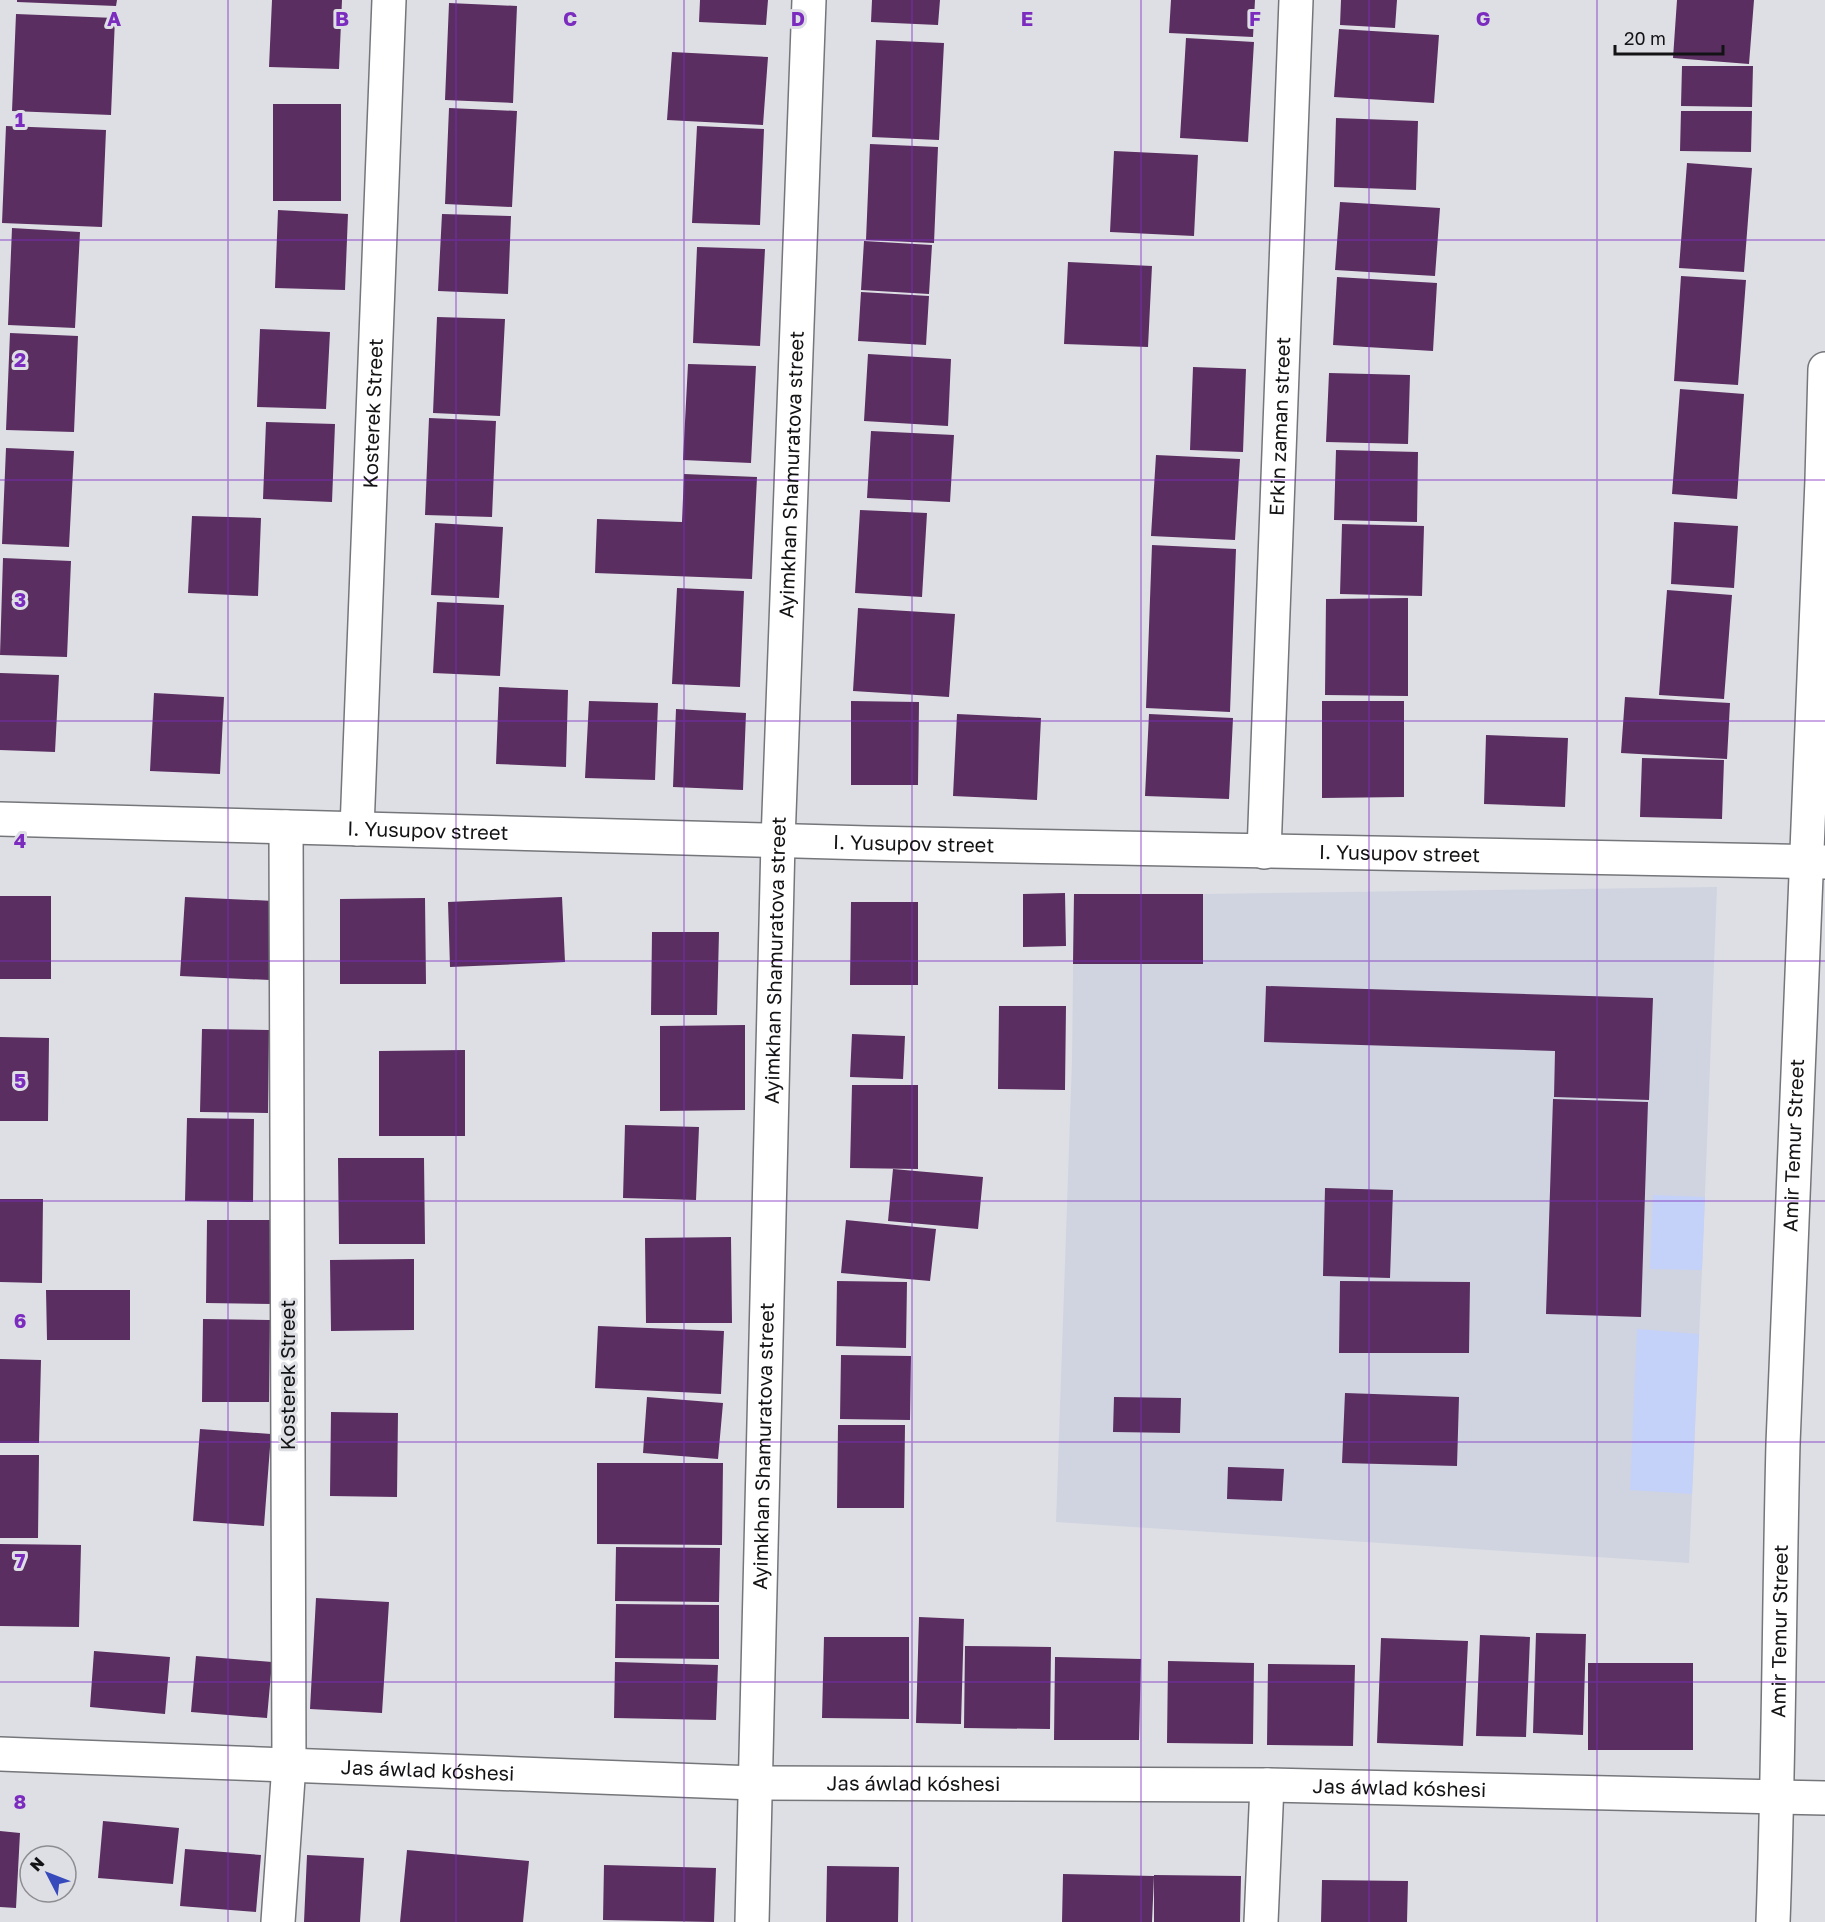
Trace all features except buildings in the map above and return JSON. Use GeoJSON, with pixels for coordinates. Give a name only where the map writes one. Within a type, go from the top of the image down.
{"type":"FeatureCollection","features":[{"type":"Feature","properties":{"kind":"street","name":"Kosterek Street"},"geometry":{"type":"LineString","coordinates":[[357,829],[389,0]]}},
{"type":"Feature","properties":{"kind":"street","name":"Ayimkhan Shamuratova street"},"geometry":{"type":"LineString","coordinates":[[752,1922],[778,841],[809,0]]}},
{"type":"Feature","properties":{"kind":"street","name":"Erkin zaman street"},"geometry":{"type":"LineString","coordinates":[[1264,852],[1296,0]]}},
{"type":"Feature","properties":{"kind":"street","name":"Amir Temur Street"},"geometry":{"type":"LineString","coordinates":[[1773,1922],[1778,1796],[1784,1426],[1816,861],[1825,369]]}},
{"type":"Feature","properties":{"kind":"street","name":"I. Yusupov street"},"geometry":{"type":"LineString","coordinates":[[0,819],[778,841],[1816,861]]}},
{"type":"Feature","properties":{"kind":"street","name":"Kosterek Street"},"geometry":{"type":"LineString","coordinates":[[278,1922],[289,1764],[286,827]]}},
{"type":"Feature","properties":{"kind":"street","name":"Jas áwlad kóshesi"},"geometry":{"type":"LineString","coordinates":[[0,1754],[754,1783],[1267,1785],[1825,1798]]}},
{"type":"Feature","properties":{"kind":"street"},"geometry":{"type":"LineString","coordinates":[[1261,1922],[1267,1785]]}},
{"type":"Feature","properties":{"kind":"shaded area"},"geometry":{"type":"Polygon","coordinates":[[[1717,887],[1689,1563],[1056,1522],[1072,1061],[1074,894],[1717,887]]]}},
{"type":"Feature","properties":{"kind":"shaded area"},"geometry":{"type":"Polygon","coordinates":[[[1653,1195],[1705,1197],[1702,1270],[1650,1269],[1653,1195]]]}},
{"type":"Feature","properties":{"kind":"shaded area"},"geometry":{"type":"Polygon","coordinates":[[[1637,1329],[1699,1334],[1692,1494],[1630,1490],[1637,1329]]]}}]}
